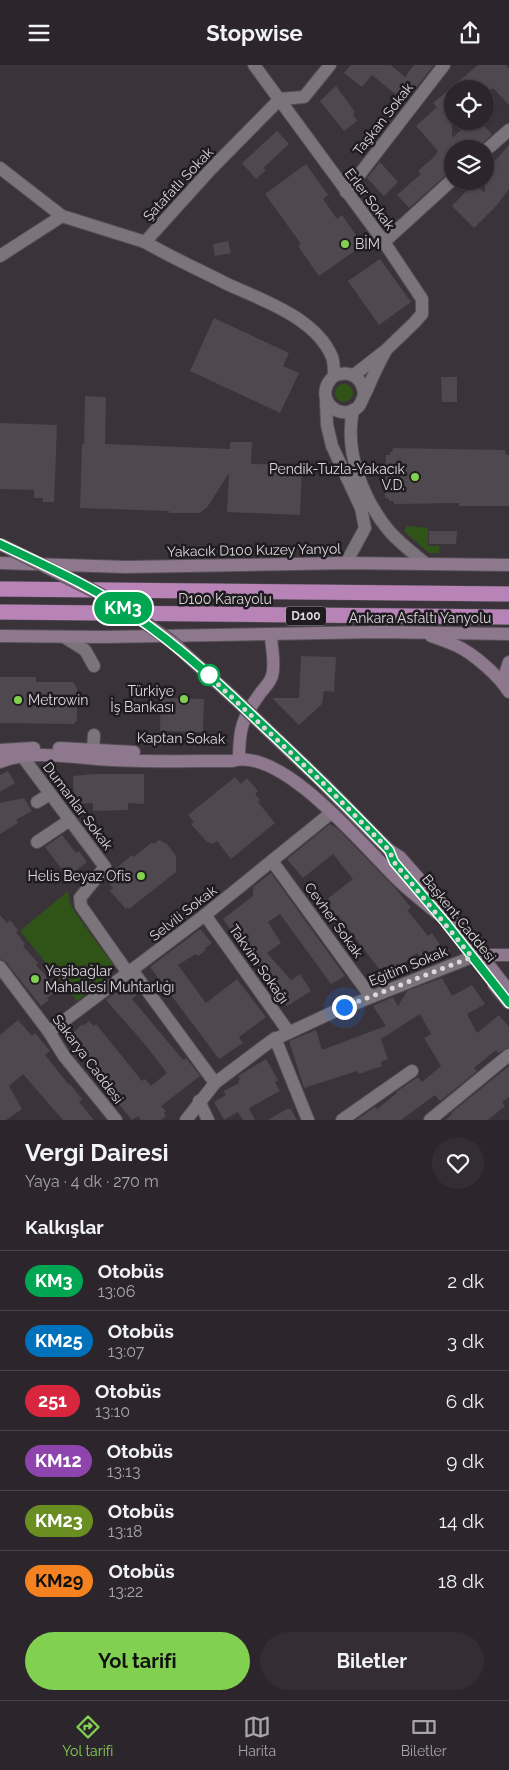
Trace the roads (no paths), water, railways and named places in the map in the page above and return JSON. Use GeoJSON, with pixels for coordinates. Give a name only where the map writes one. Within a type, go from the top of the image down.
{"type":"FeatureCollection","features":[{"type":"Feature","properties":{"kind":"highway","name":"D100 Karayolu"},"geometry":{"type":"LineString","coordinates":[[0,589],[509,594]]}},
{"type":"Feature","properties":{"kind":"highway","name":"D100 Karayolu"},"geometry":{"type":"LineString","coordinates":[[0,612],[509,617]]}},
{"type":"Feature","properties":{"kind":"main road","name":"Başkent Caddesi"},"geometry":{"type":"LineString","coordinates":[[0,544],[98,593],[136,616],[172,642],[322,782],[389,850],[400,857],[444,907],[509,1003]]}},
{"type":"Feature","properties":{"kind":"main road","name":"Yakacık D100 Kuzey Yanyol"},"geometry":{"type":"LineString","coordinates":[[0,563],[126,567],[346,563],[509,565]]}},
{"type":"Feature","properties":{"kind":"main road"},"geometry":{"type":"LineString","coordinates":[[422,633],[458,646],[490,671],[508,690]]}},
{"type":"Feature","properties":{"kind":"main road"},"geometry":{"type":"LineString","coordinates":[[271,634],[273,673],[271,680],[247,711],[242,721],[239,759],[262,764],[284,774],[331,813],[398,881],[438,914]]}},
{"type":"Feature","properties":{"kind":"main road","name":"Ankara Asfaltı Yanyolu"},"geometry":{"type":"LineString","coordinates":[[0,636],[509,634]]}},
{"type":"Feature","properties":{"kind":"main road"},"geometry":{"type":"LineString","coordinates":[[508,690],[506,671],[509,662]]}},
{"type":"Feature","properties":{"kind":"main road","name":"Kaptan Sokak"},"geometry":{"type":"LineString","coordinates":[[0,750],[35,747],[233,754],[239,759]]}},
{"type":"Feature","properties":{"kind":"main road","name":"Kaptan Sokak"},"geometry":{"type":"LineString","coordinates":[[0,762],[22,756],[35,755],[113,760],[232,761],[239,759]]}},
{"type":"Feature","properties":{"kind":"main road","name":"Başkent Caddesi"},"geometry":{"type":"LineString","coordinates":[[389,850],[394,862],[438,914],[509,991]]}},
{"type":"Feature","properties":{"kind":"main road"},"geometry":{"type":"LineString","coordinates":[[477,956],[509,955]]}},
{"type":"Feature","properties":{"kind":"street","name":"Erler Sokak"},"geometry":{"type":"LineString","coordinates":[[254,65],[384,242],[422,299],[422,314],[386,350]]}},
{"type":"Feature","properties":{"kind":"street"},"geometry":{"type":"LineString","coordinates":[[280,99],[304,97],[330,65]]}},
{"type":"Feature","properties":{"kind":"street","name":"Taşkan Sokak"},"geometry":{"type":"LineString","coordinates":[[346,191],[444,65]]}},
{"type":"Feature","properties":{"kind":"street","name":"Şatafatlı Sokak"},"geometry":{"type":"LineString","coordinates":[[0,168],[62,215],[145,242],[211,169],[280,99]]}},
{"type":"Feature","properties":{"kind":"street"},"geometry":{"type":"LineString","coordinates":[[494,143],[509,130]]}},
{"type":"Feature","properties":{"kind":"street"},"geometry":{"type":"LineString","coordinates":[[384,242],[444,187]]}},
{"type":"Feature","properties":{"kind":"street"},"geometry":{"type":"LineString","coordinates":[[0,256],[62,215]]}},
{"type":"Feature","properties":{"kind":"street"},"geometry":{"type":"LineString","coordinates":[[145,242],[173,258],[293,316],[312,331],[323,343],[333,358],[334,376]]}},
{"type":"Feature","properties":{"kind":"street"},"geometry":{"type":"LineString","coordinates":[[354,375],[386,350]]}},
{"type":"Feature","properties":{"kind":"street"},"geometry":{"type":"LineString","coordinates":[[326,401],[335,410],[341,412],[353,410],[362,401],[386,350]]}},
{"type":"Feature","properties":{"kind":"street"},"geometry":{"type":"LineString","coordinates":[[346,563],[366,528],[361,508],[332,446],[327,425],[326,386],[334,376],[340,373],[354,375],[362,384],[364,396]]}},
{"type":"Feature","properties":{"kind":"street"},"geometry":{"type":"LineString","coordinates":[[353,410],[350,436],[352,450],[363,486],[374,508],[391,532],[405,547],[425,563]]}},
{"type":"Feature","properties":{"kind":"street"},"geometry":{"type":"LineString","coordinates":[[64,637],[84,650],[94,666]]}},
{"type":"Feature","properties":{"kind":"street"},"geometry":{"type":"LineString","coordinates":[[94,735],[94,750]]}},
{"type":"Feature","properties":{"kind":"street","name":"Dumanlar Sokak"},"geometry":{"type":"LineString","coordinates":[[22,756],[105,867],[80,898],[81,906],[130,971]]}},
{"type":"Feature","properties":{"kind":"street"},"geometry":{"type":"LineString","coordinates":[[37,802],[50,794]]}},
{"type":"Feature","properties":{"kind":"street","name":"Selvili Sokak"},"geometry":{"type":"LineString","coordinates":[[49,1032],[205,915],[331,813]]}},
{"type":"Feature","properties":{"kind":"street"},"geometry":{"type":"LineString","coordinates":[[37,842],[70,820]]}},
{"type":"Feature","properties":{"kind":"street","name":"Cevher Sokak"},"geometry":{"type":"LineString","coordinates":[[272,861],[371,997]]}},
{"type":"Feature","properties":{"kind":"street","name":"Takvim Sokağı"},"geometry":{"type":"LineString","coordinates":[[205,915],[288,1031]]}},
{"type":"Feature","properties":{"kind":"street","name":"Eğitim Sokak"},"geometry":{"type":"LineString","coordinates":[[186,1120],[215,1083],[238,1064],[288,1031],[477,956]]}},
{"type":"Feature","properties":{"kind":"street","name":"Sakarya Caddesi"},"geometry":{"type":"LineString","coordinates":[[0,967],[49,1032],[64,1056],[116,1120]]}},
{"type":"Feature","properties":{"kind":"street"},"geometry":{"type":"LineString","coordinates":[[130,971],[215,1083]]}},
{"type":"Feature","properties":{"kind":"street"},"geometry":{"type":"LineString","coordinates":[[275,1039],[308,1120]]}},
{"type":"Feature","properties":{"kind":"street"},"geometry":{"type":"LineString","coordinates":[[430,1120],[509,1055]]}},
{"type":"Feature","properties":{"kind":"street"},"geometry":{"type":"LineString","coordinates":[[342,1120],[412,1071]]}},
{"type":"Feature","properties":{"kind":"street"},"geometry":{"type":"LineString","coordinates":[[199,1101],[208,1120]]}},
{"type":"Feature","properties":{"kind":"place","name":"BİM"},"geometry":{"type":"Point","coordinates":[345,244]}},
{"type":"Feature","properties":{"kind":"place","name":"Pendik-Tuzla-Yakacık V.D."},"geometry":{"type":"Point","coordinates":[415,477]}},
{"type":"Feature","properties":{"kind":"place","name":"Türkiye İş Bankası"},"geometry":{"type":"Point","coordinates":[184,699]}},
{"type":"Feature","properties":{"kind":"place","name":"Metrowin"},"geometry":{"type":"Point","coordinates":[18,700]}},
{"type":"Feature","properties":{"kind":"place","name":"Helis Beyaz Ofis"},"geometry":{"type":"Point","coordinates":[141,876]}},
{"type":"Feature","properties":{"kind":"place","name":"Yeşibağlar Mahallesi Muhtarlığı"},"geometry":{"type":"Point","coordinates":[35,979]}}]}
